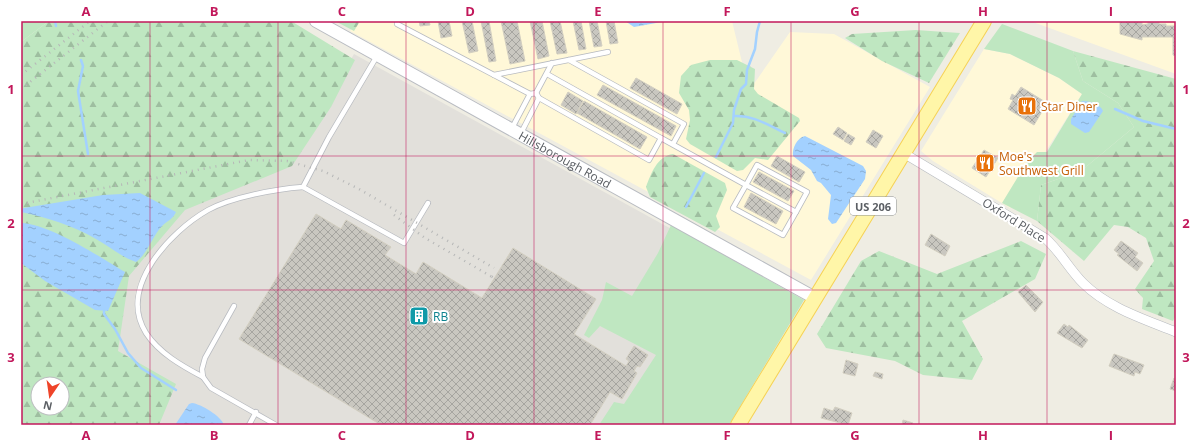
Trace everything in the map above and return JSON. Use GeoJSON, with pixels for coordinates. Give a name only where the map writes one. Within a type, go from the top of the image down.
{"type":"FeatureCollection","features":[{"type":"Feature","properties":{"kind":"main road","name":"US 206"},"geometry":{"type":"LineString","coordinates":[[738,425],[984,21]]}},
{"type":"Feature","properties":{"kind":"street","name":"Hillsborough Road"},"geometry":{"type":"LineString","coordinates":[[316,21],[815,298]]}},
{"type":"Feature","properties":{"kind":"street","name":"Oxford Place"},"geometry":{"type":"LineString","coordinates":[[904,154],[1045,238],[1082,283],[1096,294],[1130,313],[1176,332]]}},
{"type":"Feature","properties":{"kind":"lane"},"geometry":{"type":"LineString","coordinates":[[396,21],[397,24],[530,94],[536,93]]}},
{"type":"Feature","properties":{"kind":"lane"},"geometry":{"type":"LineString","coordinates":[[494,75],[608,52]]}},
{"type":"Feature","properties":{"kind":"lane"},"geometry":{"type":"LineString","coordinates":[[303,187],[329,137],[377,56]]}},
{"type":"Feature","properties":{"kind":"lane"},"geometry":{"type":"LineString","coordinates":[[569,60],[684,124],[673,144]]}},
{"type":"Feature","properties":{"kind":"lane"},"geometry":{"type":"LineString","coordinates":[[536,93],[552,63]]}},
{"type":"Feature","properties":{"kind":"lane"},"geometry":{"type":"LineString","coordinates":[[547,74],[796,212]]}},
{"type":"Feature","properties":{"kind":"lane"},"geometry":{"type":"LineString","coordinates":[[536,93],[539,98],[649,160],[661,138]]}},
{"type":"Feature","properties":{"kind":"lane"},"geometry":{"type":"LineString","coordinates":[[516,132],[530,94]]}},
{"type":"Feature","properties":{"kind":"lane"},"geometry":{"type":"LineString","coordinates":[[516,132],[539,98]]}},
{"type":"Feature","properties":{"kind":"lane"},"geometry":{"type":"LineString","coordinates":[[757,165],[807,192],[783,235],[734,208],[746,185],[757,165]]}},
{"type":"Feature","properties":{"kind":"lane"},"geometry":{"type":"LineString","coordinates":[[276,425],[256,412],[211,388],[203,377],[181,365],[161,350],[146,332],[138,314],[138,296],[153,260],[188,224],[209,209],[225,203],[280,189],[303,187],[404,243],[428,203]]}},
{"type":"Feature","properties":{"kind":"lane"},"geometry":{"type":"LineString","coordinates":[[203,377],[202,369],[205,358],[234,306]]}},
{"type":"Feature","properties":{"kind":"lane"},"geometry":{"type":"LineString","coordinates":[[249,425],[256,412]]}},
{"type":"Feature","properties":{"kind":"shaded area"},"geometry":{"type":"Polygon","coordinates":[[[356,21],[732,21],[749,91],[790,32],[834,34],[930,87],[811,280],[350,31],[356,21]]]}},
{"type":"Feature","properties":{"kind":"shaded area"},"geometry":{"type":"Polygon","coordinates":[[[1030,21],[1176,21],[1176,74],[1030,21]]]}},
{"type":"Feature","properties":{"kind":"shaded area"},"geometry":{"type":"Polygon","coordinates":[[[984,49],[1010,54],[1059,78],[1082,94],[1010,208],[933,161],[921,151],[984,49]]]}},
{"type":"Feature","properties":{"kind":"shaded area"},"geometry":{"type":"Polygon","coordinates":[[[354,54],[724,258],[623,425],[151,425],[92,337],[170,198],[299,151],[354,54]]]}},
{"type":"Feature","properties":{"kind":"green space"},"geometry":{"type":"Polygon","coordinates":[[[21,21],[49,21],[21,42],[21,21]]]}},
{"type":"Feature","properties":{"kind":"green space"},"geometry":{"type":"Polygon","coordinates":[[[49,21],[291,21],[355,60],[331,107],[292,166],[185,210],[129,276],[118,351],[176,384],[159,425],[21,425],[21,42],[49,21]]]}},
{"type":"Feature","properties":{"kind":"green space"},"geometry":{"type":"Polygon","coordinates":[[[335,21],[360,21],[354,31],[335,21]]]}},
{"type":"Feature","properties":{"kind":"green space"},"geometry":{"type":"Polygon","coordinates":[[[1002,24],[1073,51],[1083,81],[1118,103],[1134,127],[1081,171],[1041,185],[1037,221],[1002,203],[1027,162],[1037,152],[1047,152],[1082,94],[1059,78],[1010,54],[984,49],[1002,24]]]}},
{"type":"Feature","properties":{"kind":"green space"},"geometry":{"type":"Polygon","coordinates":[[[916,30],[960,33],[929,83],[882,61],[845,38],[852,34],[916,30]]]}},
{"type":"Feature","properties":{"kind":"green space"},"geometry":{"type":"Polygon","coordinates":[[[1073,51],[1176,79],[1176,315],[1173,321],[1142,309],[1143,298],[1135,289],[1154,261],[1146,238],[1128,227],[1114,225],[1084,261],[1037,221],[1041,185],[1081,171],[1134,127],[1118,103],[1083,81],[1073,51]]]}},
{"type":"Feature","properties":{"kind":"green space"},"geometry":{"type":"Polygon","coordinates":[[[710,60],[737,60],[755,69],[754,89],[758,94],[799,118],[800,121],[768,160],[755,158],[743,170],[737,171],[690,144],[686,139],[690,120],[689,110],[679,93],[681,76],[691,65],[710,60]]]}},
{"type":"Feature","properties":{"kind":"green space"},"geometry":{"type":"Polygon","coordinates":[[[673,154],[725,183],[727,190],[716,216],[720,227],[715,232],[650,197],[646,187],[655,166],[667,155],[673,154]]]}},
{"type":"Feature","properties":{"kind":"green space"},"geometry":{"type":"Polygon","coordinates":[[[671,225],[804,300],[729,425],[599,425],[614,402],[624,404],[656,355],[600,326],[589,338],[584,335],[602,300],[606,282],[632,296],[658,253],[671,225]]]}},
{"type":"Feature","properties":{"kind":"green space"},"geometry":{"type":"Polygon","coordinates":[[[1021,241],[1046,254],[1035,279],[962,321],[983,359],[972,380],[923,375],[895,361],[826,348],[817,334],[861,261],[879,251],[937,274],[1021,241]]]}},
{"type":"Feature","properties":{"kind":"water"},"geometry":{"type":"Polygon","coordinates":[[[625,21],[667,21],[634,27],[625,21]]]}},
{"type":"Feature","properties":{"kind":"water"},"geometry":{"type":"Polygon","coordinates":[[[1082,101],[1094,103],[1100,106],[1103,111],[1089,132],[1085,133],[1071,124],[1071,119],[1082,101]]]}},
{"type":"Feature","properties":{"kind":"water"},"geometry":{"type":"Polygon","coordinates":[[[805,136],[863,166],[866,171],[865,179],[836,223],[832,224],[828,219],[831,195],[821,183],[817,181],[811,170],[793,156],[793,150],[796,144],[802,137],[805,136]]]}},
{"type":"Feature","properties":{"kind":"water"},"geometry":{"type":"Polygon","coordinates":[[[140,193],[176,212],[172,218],[159,229],[144,254],[136,262],[87,234],[69,226],[50,219],[21,212],[21,209],[24,208],[103,195],[140,193]]]}},
{"type":"Feature","properties":{"kind":"water"},"geometry":{"type":"Polygon","coordinates":[[[21,223],[46,229],[60,235],[89,250],[125,272],[108,311],[95,310],[45,281],[21,263],[21,223]]]}},
{"type":"Feature","properties":{"kind":"water"},"geometry":{"type":"Polygon","coordinates":[[[192,403],[210,411],[219,418],[224,425],[175,425],[189,404],[192,403]]]}},
{"type":"Feature","properties":{"kind":"building"},"geometry":{"type":"Polygon","coordinates":[[[419,21],[429,21],[430,25],[420,26],[419,21]]]}},
{"type":"Feature","properties":{"kind":"building"},"geometry":{"type":"Polygon","coordinates":[[[438,21],[449,21],[452,36],[441,38],[438,21]]]}},
{"type":"Feature","properties":{"kind":"building"},"geometry":{"type":"Polygon","coordinates":[[[462,21],[472,21],[478,51],[469,53],[462,21]]]}},
{"type":"Feature","properties":{"kind":"building"},"geometry":{"type":"Polygon","coordinates":[[[481,21],[489,21],[496,61],[489,62],[481,21]]]}},
{"type":"Feature","properties":{"kind":"building"},"geometry":{"type":"Polygon","coordinates":[[[501,21],[517,21],[525,61],[510,64],[501,21]]]}},
{"type":"Feature","properties":{"kind":"building"},"geometry":{"type":"Polygon","coordinates":[[[530,21],[542,21],[549,56],[538,59],[530,21]]]}},
{"type":"Feature","properties":{"kind":"building"},"geometry":{"type":"Polygon","coordinates":[[[550,21],[560,21],[567,53],[557,54],[550,21]]]}},
{"type":"Feature","properties":{"kind":"building"},"geometry":{"type":"Polygon","coordinates":[[[573,21],[581,21],[586,49],[579,50],[573,21]]]}},
{"type":"Feature","properties":{"kind":"building"},"geometry":{"type":"Polygon","coordinates":[[[589,21],[597,21],[602,46],[594,47],[589,21]]]}},
{"type":"Feature","properties":{"kind":"building"},"geometry":{"type":"Polygon","coordinates":[[[606,21],[614,21],[618,43],[610,44],[606,21]]]}},
{"type":"Feature","properties":{"kind":"building"},"geometry":{"type":"Polygon","coordinates":[[[1120,21],[1142,21],[1142,25],[1148,24],[1148,22],[1159,22],[1159,24],[1166,24],[1166,26],[1176,26],[1176,56],[1173,55],[1173,37],[1142,37],[1142,40],[1120,34],[1120,21]]]}},
{"type":"Feature","properties":{"kind":"building"},"geometry":{"type":"Polygon","coordinates":[[[636,78],[682,104],[677,114],[630,88],[636,78]]]}},
{"type":"Feature","properties":{"kind":"building"},"geometry":{"type":"Polygon","coordinates":[[[603,85],[676,126],[671,136],[597,95],[603,85]]]}},
{"type":"Feature","properties":{"kind":"building","name":"Star Diner"},"geometry":{"type":"Polygon","coordinates":[[[1021,87],[1047,103],[1034,125],[1008,109],[1013,100],[1010,99],[1012,94],[1015,96],[1021,87]]]}},
{"type":"Feature","properties":{"kind":"building"},"geometry":{"type":"Polygon","coordinates":[[[568,92],[583,101],[576,114],[561,105],[568,92]]]}},
{"type":"Feature","properties":{"kind":"building"},"geometry":{"type":"Polygon","coordinates":[[[584,101],[647,137],[640,149],[577,113],[584,101]]]}},
{"type":"Feature","properties":{"kind":"building"},"geometry":{"type":"Polygon","coordinates":[[[838,127],[847,133],[843,140],[833,134],[838,127]]]}},
{"type":"Feature","properties":{"kind":"building"},"geometry":{"type":"Polygon","coordinates":[[[873,130],[883,136],[876,148],[866,142],[873,130]]]}},
{"type":"Feature","properties":{"kind":"building"},"geometry":{"type":"Polygon","coordinates":[[[848,134],[855,138],[851,145],[844,141],[848,134]]]}},
{"type":"Feature","properties":{"kind":"building","name":"Moe's Southwest Grill"},"geometry":{"type":"Polygon","coordinates":[[[984,150],[998,158],[986,177],[972,168],[984,150]]]}},
{"type":"Feature","properties":{"kind":"building"},"geometry":{"type":"Polygon","coordinates":[[[777,156],[805,172],[799,182],[771,166],[777,156]]]}},
{"type":"Feature","properties":{"kind":"building"},"geometry":{"type":"Polygon","coordinates":[[[759,172],[794,191],[788,201],[753,182],[759,172]]]}},
{"type":"Feature","properties":{"kind":"building"},"geometry":{"type":"Polygon","coordinates":[[[751,193],[783,211],[776,224],[744,207],[751,193]]]}},
{"type":"Feature","properties":{"kind":"building","name":"RB"},"geometry":{"type":"Polygon","coordinates":[[[316,214],[341,229],[346,220],[391,247],[385,255],[416,274],[423,262],[482,298],[513,248],[596,299],[574,334],[626,366],[629,361],[626,359],[634,346],[648,355],[640,367],[637,366],[634,371],[637,373],[622,399],[610,392],[590,425],[381,425],[239,339],[316,214]]]}},
{"type":"Feature","properties":{"kind":"building"},"geometry":{"type":"Polygon","coordinates":[[[931,234],[950,246],[945,256],[925,245],[931,234]]]}},
{"type":"Feature","properties":{"kind":"building"},"geometry":{"type":"Polygon","coordinates":[[[1121,241],[1138,253],[1135,257],[1143,263],[1137,271],[1117,255],[1119,254],[1114,250],[1121,241]]]}},
{"type":"Feature","properties":{"kind":"building"},"geometry":{"type":"Polygon","coordinates":[[[1026,285],[1043,302],[1035,312],[1018,292],[1026,285]]]}},
{"type":"Feature","properties":{"kind":"building"},"geometry":{"type":"Polygon","coordinates":[[[1064,324],[1068,327],[1069,325],[1088,340],[1082,348],[1057,333],[1064,324]]]}},
{"type":"Feature","properties":{"kind":"building"},"geometry":{"type":"Polygon","coordinates":[[[1114,354],[1144,365],[1140,374],[1135,372],[1134,376],[1109,366],[1114,354]]]}},
{"type":"Feature","properties":{"kind":"building"},"geometry":{"type":"Polygon","coordinates":[[[846,360],[858,364],[855,376],[843,373],[846,360]]]}},
{"type":"Feature","properties":{"kind":"building"},"geometry":{"type":"Polygon","coordinates":[[[875,372],[883,374],[882,379],[873,376],[875,372]]]}},
{"type":"Feature","properties":{"kind":"building"},"geometry":{"type":"Polygon","coordinates":[[[1174,378],[1176,379],[1176,391],[1170,389],[1174,378]]]}},
{"type":"Feature","properties":{"kind":"building"},"geometry":{"type":"Polygon","coordinates":[[[835,407],[852,413],[848,425],[821,418],[824,408],[833,411],[835,407]]]}},
{"type":"Feature","properties":{"kind":"building"},"geometry":{"type":"Polygon","coordinates":[[[903,420],[913,423],[912,425],[902,425],[903,420]]]}},
{"type":"Feature","properties":{"kind":"waterway"},"geometry":{"type":"LineString","coordinates":[[55,21],[56,26]]}},
{"type":"Feature","properties":{"kind":"waterway"},"geometry":{"type":"LineString","coordinates":[[716,157],[733,123],[734,110],[741,89],[746,84],[747,70],[755,49],[760,21]]}},
{"type":"Feature","properties":{"kind":"waterway"},"geometry":{"type":"LineString","coordinates":[[81,60],[83,66],[78,91],[88,154]]}},
{"type":"Feature","properties":{"kind":"waterway"},"geometry":{"type":"LineString","coordinates":[[1115,109],[1143,121],[1176,129]]}},
{"type":"Feature","properties":{"kind":"waterway"},"geometry":{"type":"LineString","coordinates":[[734,116],[748,117],[785,133]]}},
{"type":"Feature","properties":{"kind":"waterway"},"geometry":{"type":"LineString","coordinates":[[686,207],[704,173]]}},
{"type":"Feature","properties":{"kind":"waterway"},"geometry":{"type":"LineString","coordinates":[[104,311],[104,314],[115,329],[128,353],[141,368],[176,390]]}},
{"type":"Feature","properties":{"kind":"railway"},"geometry":{"type":"LineString","coordinates":[[21,75],[90,21]]}},
{"type":"Feature","properties":{"kind":"railway"},"geometry":{"type":"LineString","coordinates":[[21,89],[108,21]]}},
{"type":"Feature","properties":{"kind":"railway"},"geometry":{"type":"LineString","coordinates":[[21,204],[249,160],[287,161],[323,171],[359,189],[494,268]]}},
{"type":"Feature","properties":{"kind":"railway"},"geometry":{"type":"LineString","coordinates":[[394,215],[425,238],[494,278],[491,276]]}},
{"type":"Feature","properties":{"kind":"place","name":"Star Diner"},"geometry":{"type":"Point","coordinates":[1027,106]}},
{"type":"Feature","properties":{"kind":"place","name":"Moe's Southwest Grill"},"geometry":{"type":"Point","coordinates":[985,163]}},
{"type":"Feature","properties":{"kind":"place","name":"RB"},"geometry":{"type":"Point","coordinates":[419,316]}}]}
